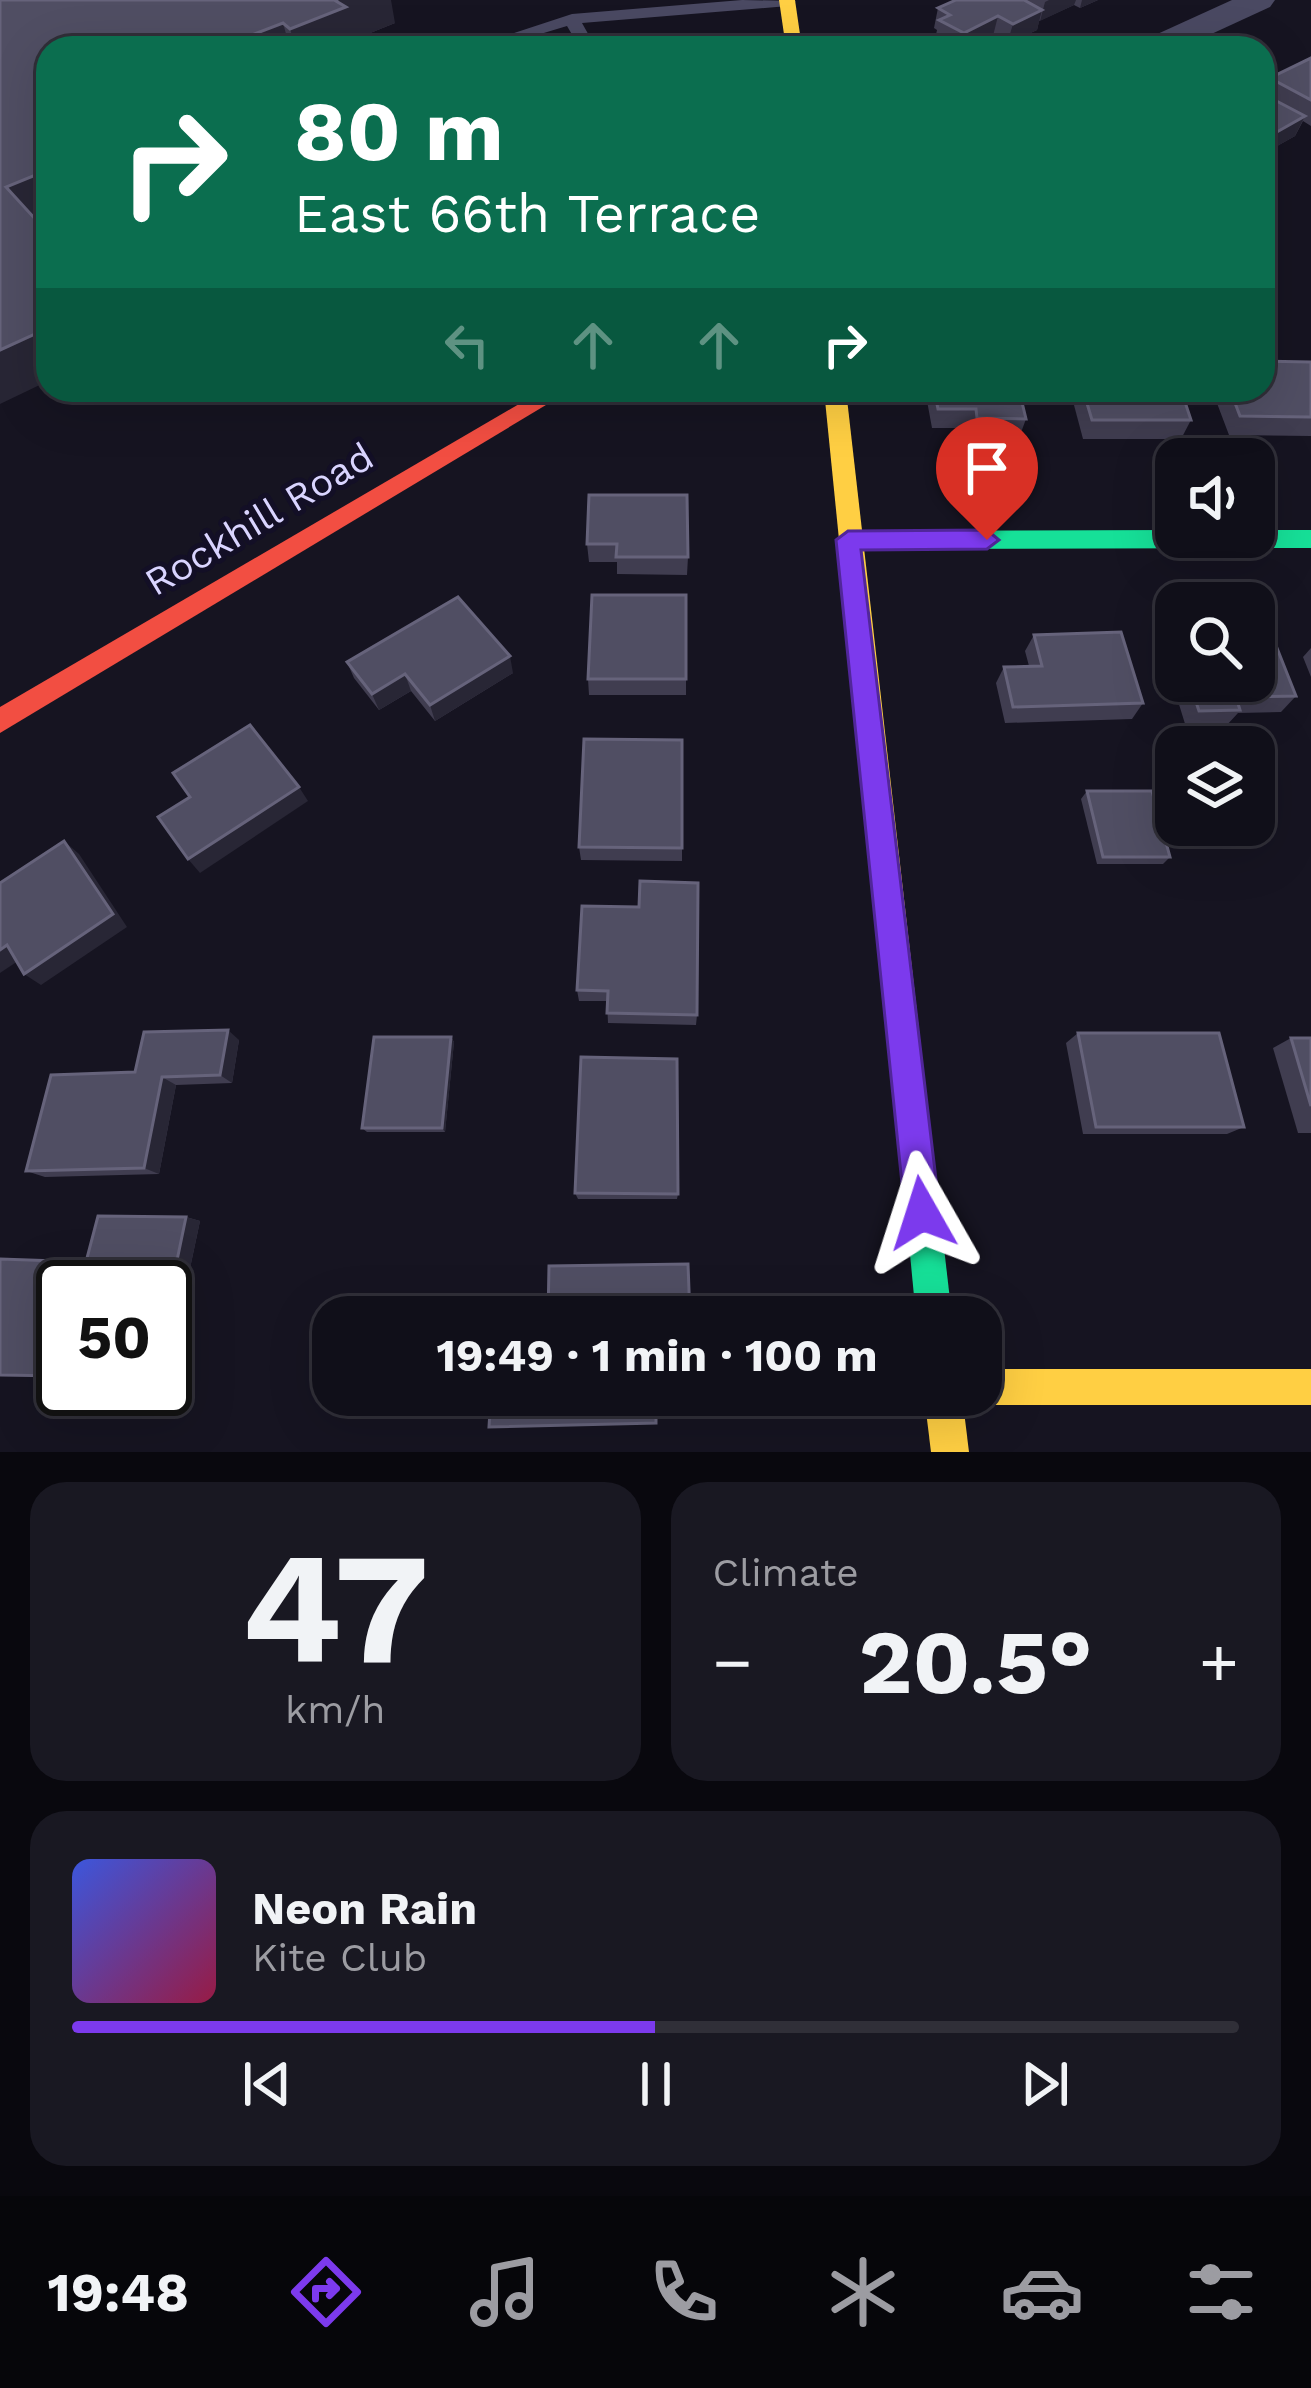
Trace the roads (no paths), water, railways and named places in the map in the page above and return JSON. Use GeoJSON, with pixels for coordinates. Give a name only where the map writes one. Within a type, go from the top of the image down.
{"type":"FeatureCollection","features":[{"type":"Feature","properties":{"kind":"main road"},"geometry":{"type":"LineString","coordinates":[[780,36],[788,0]]}},
{"type":"Feature","properties":{"kind":"main road"},"geometry":{"type":"LineString","coordinates":[[788,0],[792,36]]}},
{"type":"Feature","properties":{"kind":"main road","name":"Rockhill Road"},"geometry":{"type":"LineString","coordinates":[[0,721],[537,402]]}},
{"type":"Feature","properties":{"kind":"main road"},"geometry":{"type":"LineString","coordinates":[[836,402],[932,1296]]}},
{"type":"Feature","properties":{"kind":"main road"},"geometry":{"type":"LineString","coordinates":[[848,540],[1311,538]]}},
{"type":"Feature","properties":{"kind":"main road"},"geometry":{"type":"LineString","coordinates":[[1002,1387],[1311,1387]]}},
{"type":"Feature","properties":{"kind":"main road"},"geometry":{"type":"LineString","coordinates":[[946,1416],[950,1452]]}},
{"type":"Feature","properties":{"kind":"street"},"geometry":{"type":"LineString","coordinates":[[1180,36],[1259,0]]}},
{"type":"Feature","properties":{"kind":"lane"},"geometry":{"type":"LineString","coordinates":[[516,36],[572,19],[788,0]]}},
{"type":"Feature","properties":{"kind":"lane"},"geometry":{"type":"LineString","coordinates":[[572,19],[581,36]]}}]}
